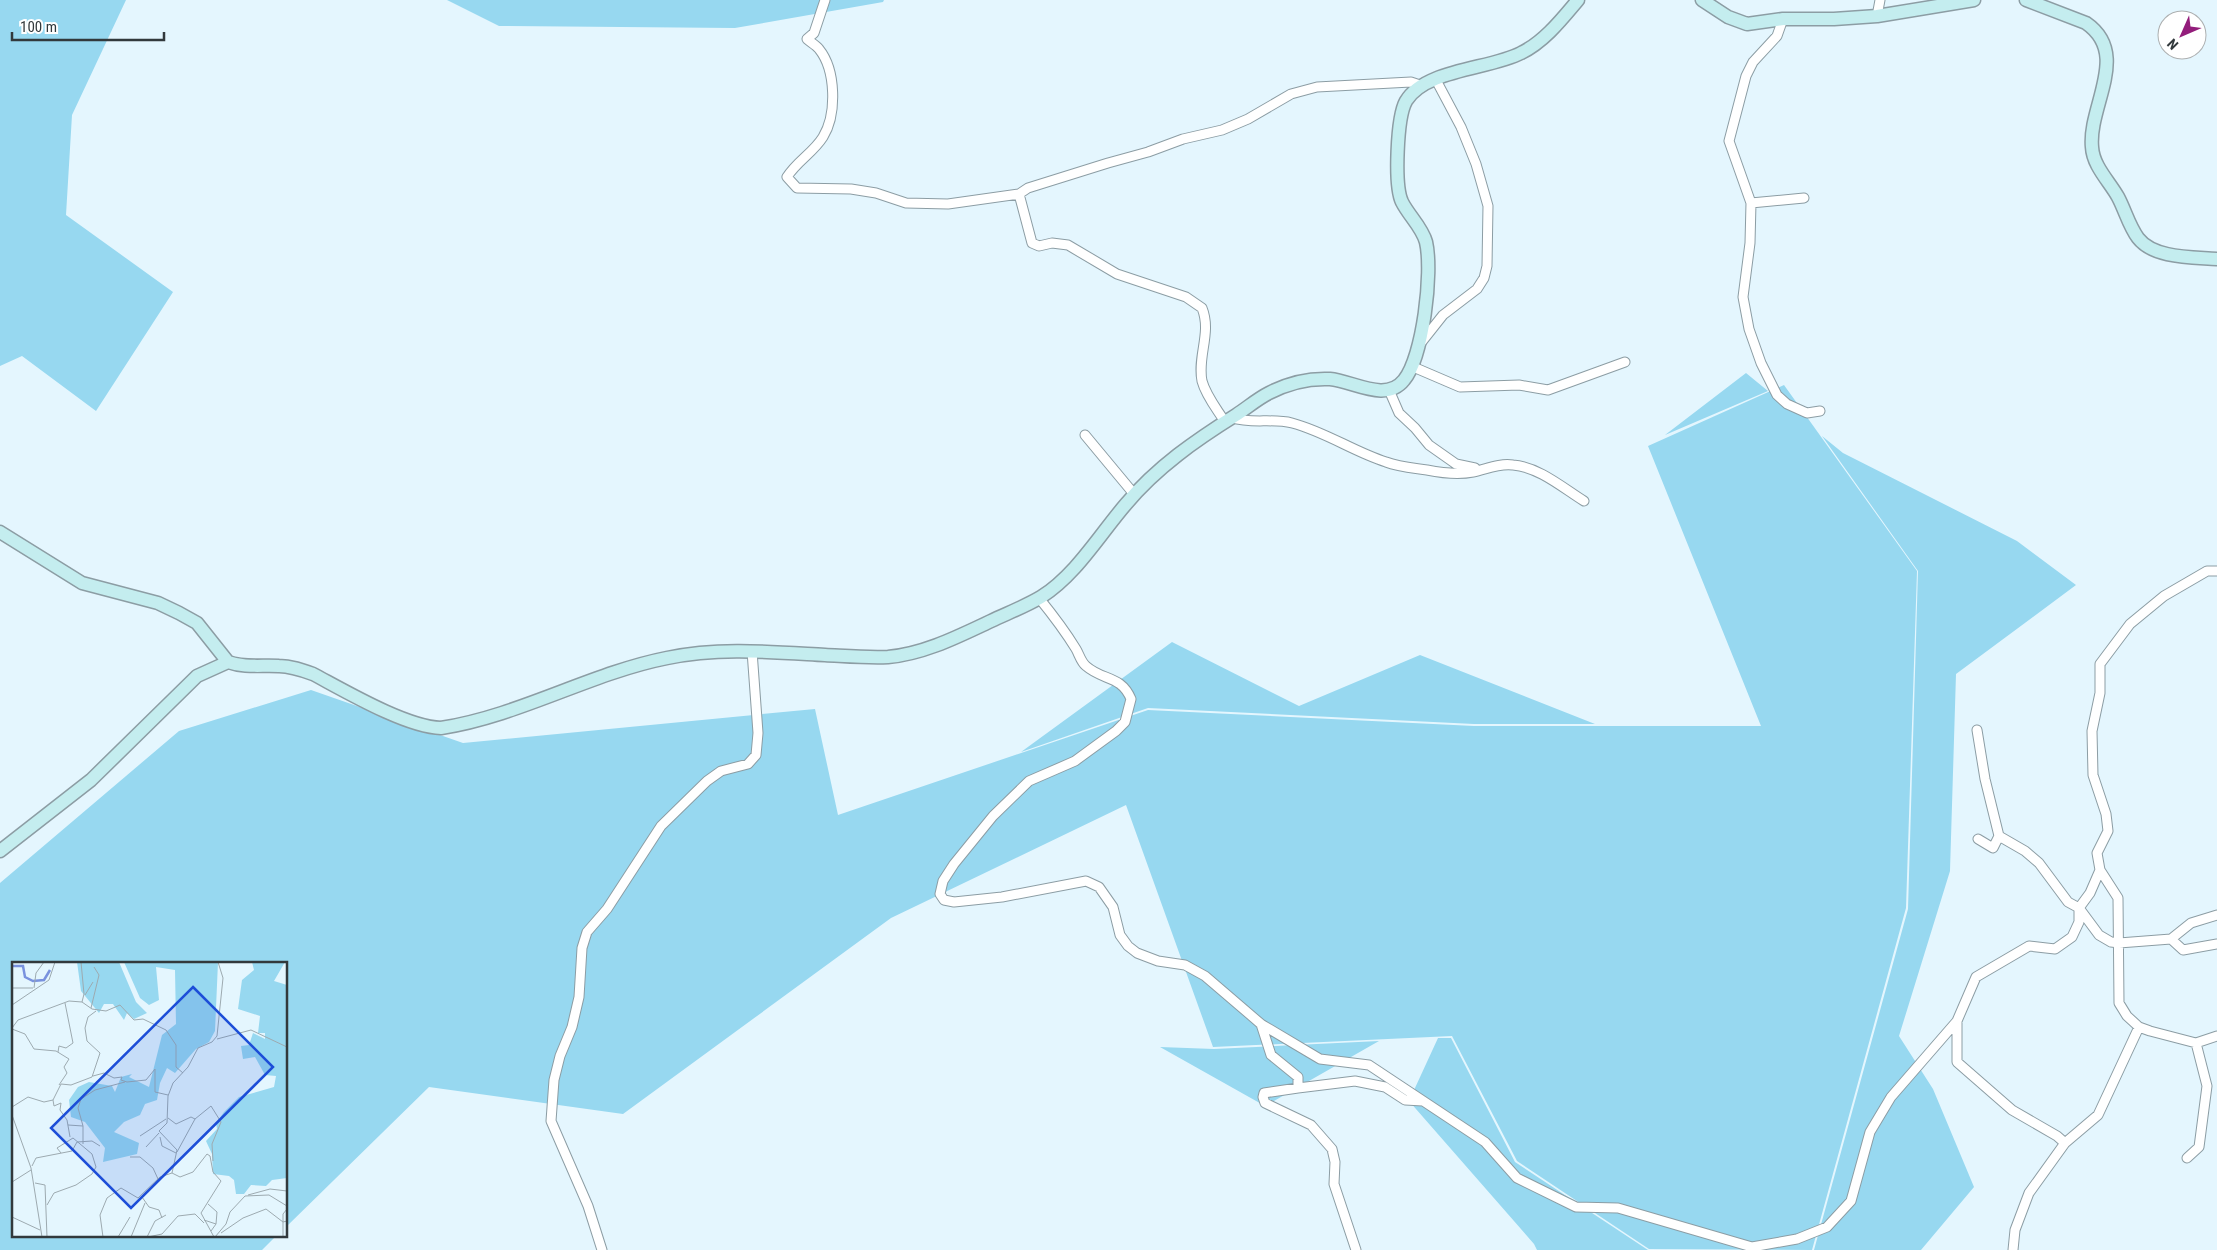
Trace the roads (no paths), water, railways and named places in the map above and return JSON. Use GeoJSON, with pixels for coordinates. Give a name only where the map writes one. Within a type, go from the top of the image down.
{"type":"FeatureCollection","features":[{"type":"Feature","properties":{"kind":"street"},"geometry":{"type":"LineString","coordinates":[[825,0],[814,34],[807,40],[818,48],[830,68],[833,86],[831,112],[824,135],[809,155],[794,166],[787,177],[798,188],[851,189],[876,193],[906,203],[948,204],[1019,194],[1028,188],[1148,152],[1183,139],[1222,130],[1248,119],[1291,94],[1317,88],[1411,82],[1424,86]]}},
{"type":"Feature","properties":{"kind":"street"},"geometry":{"type":"LineString","coordinates":[[0,532],[82,583],[158,603],[197,623],[228,662],[242,667],[280,666],[302,670],[387,712],[432,728],[441,728],[523,706],[653,661],[710,651],[752,651],[869,657],[899,655],[950,640],[1039,598],[1065,576],[1134,494],[1176,456],[1272,392],[1305,380],[1339,380],[1375,390],[1389,390],[1403,381],[1418,346],[1428,296],[1427,246],[1421,231],[1400,198],[1397,179],[1403,108],[1410,96],[1436,80],[1468,68],[1518,55],[1538,42],[1578,0]]}},
{"type":"Feature","properties":{"kind":"street"},"geometry":{"type":"LineString","coordinates":[[1702,0],[1728,17],[1747,24],[1783,19],[1834,19],[1877,16],[1974,0]]}},
{"type":"Feature","properties":{"kind":"street"},"geometry":{"type":"LineString","coordinates":[[1877,16],[1880,0]]}},
{"type":"Feature","properties":{"kind":"street"},"geometry":{"type":"LineString","coordinates":[[2026,0],[2040,2],[2086,23],[2094,28],[2103,42],[2106,76],[2095,120],[2092,149],[2097,165],[2118,197],[2139,240],[2145,246],[2160,252],[2217,259]]}},
{"type":"Feature","properties":{"kind":"street"},"geometry":{"type":"LineString","coordinates":[[1783,19],[1777,36],[1753,62],[1746,76],[1728,141],[1751,203],[1750,243],[1744,297],[1749,329],[1777,395],[1787,404],[1807,413],[1820,411]]}},
{"type":"Feature","properties":{"kind":"street"},"geometry":{"type":"LineString","coordinates":[[1418,346],[1443,314],[1477,289],[1484,278],[1487,266],[1488,206],[1476,164],[1461,127],[1436,80]]}},
{"type":"Feature","properties":{"kind":"street"},"geometry":{"type":"LineString","coordinates":[[1019,194],[1032,243],[1039,246],[1052,243],[1068,245],[1118,274],[1186,298],[1202,308],[1206,328],[1201,374],[1203,382],[1229,420],[1248,422],[1284,421],[1294,423],[1330,436],[1387,462],[1444,473],[1472,472],[1508,464],[1523,467],[1542,475],[1584,501]]}},
{"type":"Feature","properties":{"kind":"street"},"geometry":{"type":"LineString","coordinates":[[1751,203],[1804,198]]}},
{"type":"Feature","properties":{"kind":"street"},"geometry":{"type":"LineString","coordinates":[[1411,366],[1460,387],[1518,384],[1548,390],[1625,362]]}},
{"type":"Feature","properties":{"kind":"street"},"geometry":{"type":"LineString","coordinates":[[1389,390],[1399,413],[1429,445],[1456,464],[1464,467],[1484,468]]}},
{"type":"Feature","properties":{"kind":"street"},"geometry":{"type":"LineString","coordinates":[[1085,435],[1134,494]]}},
{"type":"Feature","properties":{"kind":"street"},"geometry":{"type":"LineString","coordinates":[[2217,571],[2207,571],[2164,596],[2130,624],[2100,664],[2100,693],[2092,731],[2093,775],[2106,814],[2108,831],[2097,853],[2100,870],[2118,898],[2120,943],[2119,1003],[2127,1016],[2139,1027],[2196,1043],[2217,1036]]}},
{"type":"Feature","properties":{"kind":"street"},"geometry":{"type":"LineString","coordinates":[[1039,598],[1055,617],[1084,664],[1100,676],[1115,679],[1127,688],[1131,699],[1125,722],[1075,761],[1029,781],[993,816],[954,864],[943,881],[940,894],[944,900],[954,902],[1002,897],[1086,881],[1099,887],[1108,897],[1113,907],[1120,935],[1128,946],[1138,953],[1158,962],[1185,965],[1205,976],[1261,1024],[1320,1059],[1369,1065],[1485,1142],[1517,1178],[1576,1207],[1618,1208],[1752,1247],[1797,1239],[1827,1227],[1851,1201],[1870,1132],[1891,1097],[1957,1021],[1976,976],[2029,946],[2055,949],[2072,936],[2078,922],[2080,908],[2090,893],[2100,870]]}},
{"type":"Feature","properties":{"kind":"street"},"geometry":{"type":"LineString","coordinates":[[602,1250],[588,1206],[551,1121],[554,1080],[560,1056],[572,1026],[579,997],[582,948],[588,932],[607,909],[662,826],[707,781],[721,771],[748,764],[756,755],[758,733],[752,651]]}},
{"type":"Feature","properties":{"kind":"street"},"geometry":{"type":"LineString","coordinates":[[0,851],[91,780],[197,676],[228,662]]}},
{"type":"Feature","properties":{"kind":"street"},"geometry":{"type":"LineString","coordinates":[[1977,730],[1985,780],[1999,836],[1993,848],[1978,839]]}},
{"type":"Feature","properties":{"kind":"street"},"geometry":{"type":"LineString","coordinates":[[1999,836],[2032,857],[2068,902],[2080,908],[2099,935],[2111,942],[2171,939],[2191,923],[2217,915]]}},
{"type":"Feature","properties":{"kind":"street"},"geometry":{"type":"LineString","coordinates":[[2171,939],[2183,950],[2216,945]]}},
{"type":"Feature","properties":{"kind":"street"},"geometry":{"type":"LineString","coordinates":[[1957,1021],[1957,1062],[2012,1110],[2057,1136],[2065,1144]]}},
{"type":"Feature","properties":{"kind":"street"},"geometry":{"type":"LineString","coordinates":[[1261,1024],[1271,1055],[1298,1077],[1298,1088]]}},
{"type":"Feature","properties":{"kind":"street"},"geometry":{"type":"LineString","coordinates":[[2013,1250],[2015,1230],[2029,1193],[2065,1144],[2098,1115],[2139,1027]]}},
{"type":"Feature","properties":{"kind":"street"},"geometry":{"type":"LineString","coordinates":[[2187,1158],[2199,1147],[2207,1086],[2196,1043]]}},
{"type":"Feature","properties":{"kind":"street"},"geometry":{"type":"LineString","coordinates":[[1356,1250],[1334,1184],[1335,1162],[1332,1149],[1311,1125],[1265,1103],[1264,1093],[1355,1081],[1385,1086],[1405,1100],[1426,1102]]}}]}
